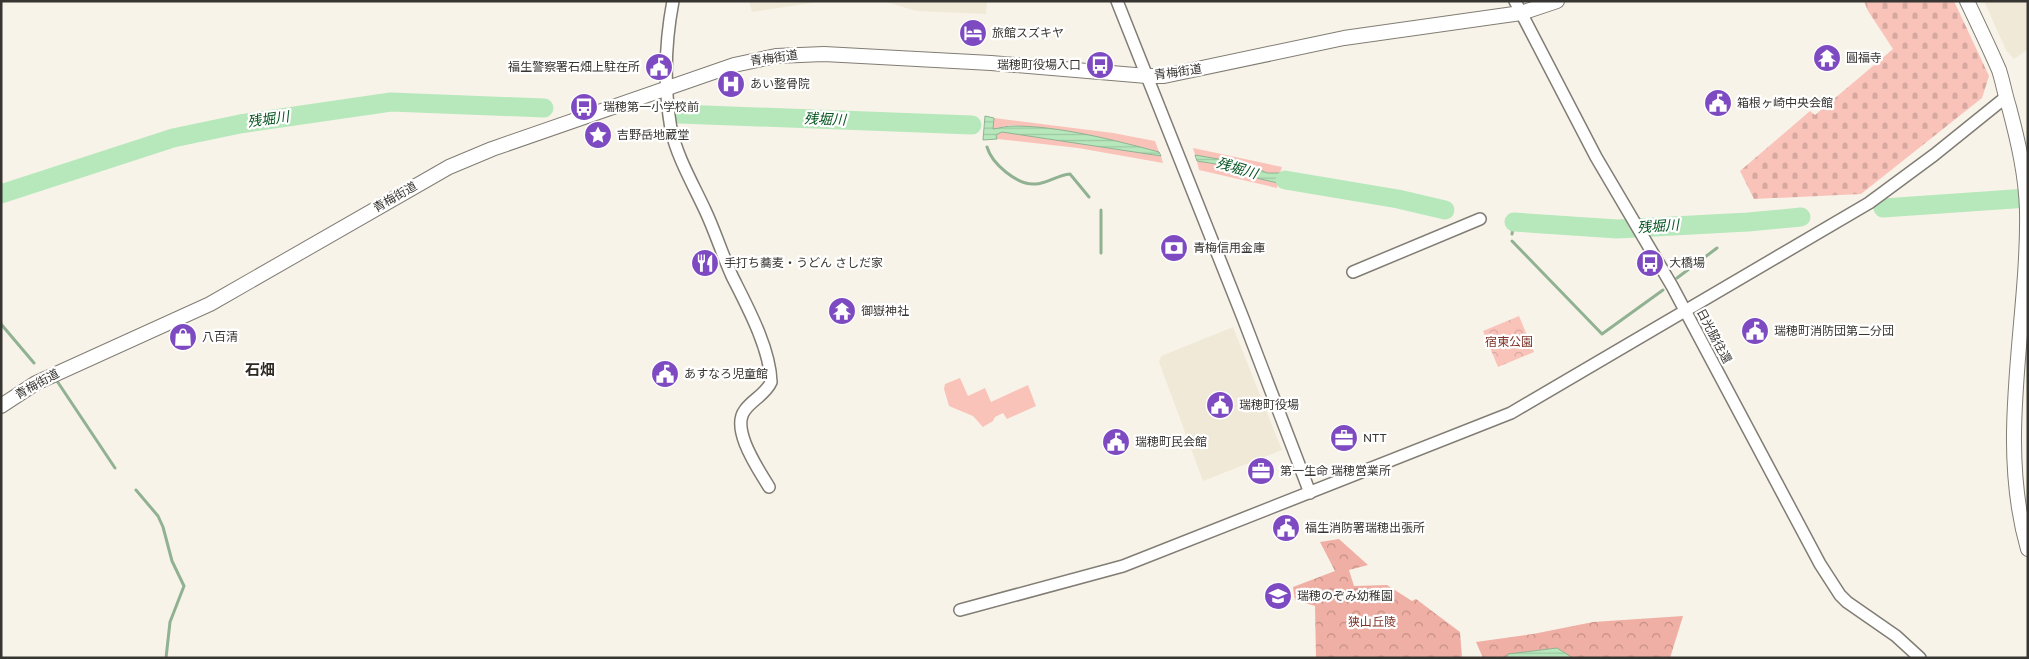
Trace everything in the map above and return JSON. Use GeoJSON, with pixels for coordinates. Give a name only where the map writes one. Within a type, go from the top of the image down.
{"type":"FeatureCollection","features":[{"type":"Feature","properties":{"kind":"main road","name":"青梅街道"},"geometry":{"type":"LineString","coordinates":[[1,406],[36,382],[210,304],[449,167],[492,149],[746,62],[776,56],[808,54],[991,63],[1147,76],[1183,72],[1344,38],[1558,1]]}},
{"type":"Feature","properties":{"kind":"main road"},"geometry":{"type":"LineString","coordinates":[[1967,1],[1999,72],[2020,147],[2025,182],[2027,210],[2026,261],[2014,439],[2020,518],[2028,549]]}},
{"type":"Feature","properties":{"kind":"street"},"geometry":{"type":"LineString","coordinates":[[673,1],[668,31],[666,88],[671,130],[680,155],[706,211],[719,248],[751,313],[765,352],[771,382],[767,389],[744,411],[740,417],[740,423],[747,447],[769,487]]}},
{"type":"Feature","properties":{"kind":"street"},"geometry":{"type":"LineString","coordinates":[[1117,1],[1310,493]]}},
{"type":"Feature","properties":{"kind":"street","name":"日光脇往還"},"geometry":{"type":"LineString","coordinates":[[1518,7],[1596,156],[1685,310],[1820,564],[1847,602],[1896,636],[1920,658]]}},
{"type":"Feature","properties":{"kind":"street"},"geometry":{"type":"LineString","coordinates":[[960,610],[1123,566],[1511,413],[1869,203],[2006,97]]}},
{"type":"Feature","properties":{"kind":"street"},"geometry":{"type":"LineString","coordinates":[[1353,272],[1480,219]]}},
{"type":"Feature","properties":{"kind":"shaded area"},"geometry":{"type":"Polygon","coordinates":[[[749,1],[825,1],[752,12],[749,1]]]}},
{"type":"Feature","properties":{"kind":"shaded area"},"geometry":{"type":"Polygon","coordinates":[[[883,1],[987,1],[986,14],[916,11],[883,1]]]}},
{"type":"Feature","properties":{"kind":"shaded area"},"geometry":{"type":"Polygon","coordinates":[[[1984,1],[2028,1],[2028,49],[2014,59],[2006,50],[1984,1]]]}},
{"type":"Feature","properties":{"kind":"shaded area","name":"瑞穂町役場"},"geometry":{"type":"Polygon","coordinates":[[[1233,327],[1282,450],[1203,481],[1159,362],[1161,356],[1233,327]]]}},
{"type":"Feature","properties":{"kind":"green space"},"geometry":{"type":"Polygon","coordinates":[[[1864,1],[1954,1],[1989,76],[1982,98],[1861,194],[1754,199],[1740,171],[1810,111],[1815,115],[1893,49],[1868,11],[1864,1]]]}},
{"type":"Feature","properties":{"kind":"green space"},"geometry":{"type":"Polygon","coordinates":[[[994,118],[1113,133],[1155,141],[1159,152],[1112,140],[1059,130],[1011,125],[993,129],[994,118]]]}},
{"type":"Feature","properties":{"kind":"green space"},"geometry":{"type":"Polygon","coordinates":[[[1002,132],[1161,156],[1163,163],[1078,148],[997,139],[996,135],[1002,132]]]}},
{"type":"Feature","properties":{"kind":"green space"},"geometry":{"type":"Polygon","coordinates":[[[1193,148],[1282,167],[1280,173],[1267,173],[1256,168],[1251,171],[1241,170],[1229,161],[1195,155],[1193,148]]]}},
{"type":"Feature","properties":{"kind":"green space"},"geometry":{"type":"Polygon","coordinates":[[[1197,161],[1229,166],[1239,174],[1278,183],[1277,188],[1199,170],[1197,161]]]}},
{"type":"Feature","properties":{"kind":"green space","name":"宿東公園"},"geometry":{"type":"Polygon","coordinates":[[[1519,316],[1534,352],[1498,367],[1483,331],[1519,316]]]}},
{"type":"Feature","properties":{"kind":"green space"},"geometry":{"type":"Polygon","coordinates":[[[960,378],[968,396],[985,388],[991,402],[1028,385],[1036,406],[1007,419],[1003,413],[983,427],[973,416],[949,406],[944,389],[945,384],[960,378]]]}},
{"type":"Feature","properties":{"kind":"green space","name":"狭山丘陵"},"geometry":{"type":"Polygon","coordinates":[[[1339,539],[1368,565],[1349,570],[1354,586],[1387,585],[1412,601],[1416,599],[1460,632],[1462,658],[1316,658],[1315,606],[1295,600],[1293,587],[1335,571],[1320,542],[1339,539]]]}},
{"type":"Feature","properties":{"kind":"green space"},"geometry":{"type":"Polygon","coordinates":[[[1683,616],[1670,658],[1483,658],[1476,642],[1533,634],[1593,622],[1683,616]]]}},
{"type":"Feature","properties":{"kind":"water"},"geometry":{"type":"Polygon","coordinates":[[[985,116],[994,118],[993,129],[1013,126],[1068,131],[1159,152],[1161,156],[1002,132],[996,135],[997,139],[983,140],[985,116]]]}},
{"type":"Feature","properties":{"kind":"water"},"geometry":{"type":"Polygon","coordinates":[[[1195,155],[1230,161],[1241,170],[1251,171],[1256,168],[1267,173],[1280,173],[1278,183],[1239,174],[1229,166],[1197,161],[1195,155]]]}},
{"type":"Feature","properties":{"kind":"water"},"geometry":{"type":"Polygon","coordinates":[[[1557,648],[1573,658],[1506,658],[1508,654],[1557,648]]]}},
{"type":"Feature","properties":{"kind":"waterway","name":"残堀川"},"geometry":{"type":"LineString","coordinates":[[1,194],[173,138],[240,124],[391,102],[544,108]]}},
{"type":"Feature","properties":{"kind":"waterway","name":"残堀川"},"geometry":{"type":"LineString","coordinates":[[679,114],[972,125]]}},
{"type":"Feature","properties":{"kind":"waterway"},"geometry":{"type":"LineString","coordinates":[[987,147],[994,160],[1006,172],[1021,181],[1039,184],[1070,174],[1089,197]]}},
{"type":"Feature","properties":{"kind":"waterway","name":"残堀川"},"geometry":{"type":"LineString","coordinates":[[1285,180],[1398,199],[1445,210]]}},
{"type":"Feature","properties":{"kind":"waterway","name":"残堀川"},"geometry":{"type":"LineString","coordinates":[[1883,208],[2028,198]]}},
{"type":"Feature","properties":{"kind":"waterway"},"geometry":{"type":"LineString","coordinates":[[1101,210],[1101,253]]}},
{"type":"Feature","properties":{"kind":"waterway","name":"残堀川"},"geometry":{"type":"LineString","coordinates":[[1514,222],[1617,229],[1748,222],[1801,217]]}},
{"type":"Feature","properties":{"kind":"waterway"},"geometry":{"type":"LineString","coordinates":[[1512,234],[1514,222]]}},
{"type":"Feature","properties":{"kind":"waterway"},"geometry":{"type":"LineString","coordinates":[[1512,241],[1602,334],[1663,290]]}},
{"type":"Feature","properties":{"kind":"waterway"},"geometry":{"type":"LineString","coordinates":[[1677,278],[1717,248]]}},
{"type":"Feature","properties":{"kind":"waterway"},"geometry":{"type":"LineString","coordinates":[[1,324],[34,363]]}},
{"type":"Feature","properties":{"kind":"waterway"},"geometry":{"type":"LineString","coordinates":[[57,381],[115,468]]}},
{"type":"Feature","properties":{"kind":"waterway"},"geometry":{"type":"LineString","coordinates":[[136,490],[158,516],[163,527],[172,561],[184,586],[170,622],[166,658]]}},
{"type":"Feature","properties":{"kind":"place","name":"旅館スズキヤ"},"geometry":{"type":"Point","coordinates":[973,33]}},
{"type":"Feature","properties":{"kind":"place","name":"圓福寺"},"geometry":{"type":"Point","coordinates":[1827,58]}},
{"type":"Feature","properties":{"kind":"place","name":"瑞穂町役場入口"},"geometry":{"type":"Point","coordinates":[1100,65]}},
{"type":"Feature","properties":{"kind":"place","name":"福生警察署石畑上駐在所"},"geometry":{"type":"Point","coordinates":[659,67]}},
{"type":"Feature","properties":{"kind":"place","name":"あい整骨院"},"geometry":{"type":"Point","coordinates":[731,84]}},
{"type":"Feature","properties":{"kind":"place","name":"箱根ヶ崎中央会館"},"geometry":{"type":"Point","coordinates":[1718,103]}},
{"type":"Feature","properties":{"kind":"place","name":"瑞穂第一小学校前"},"geometry":{"type":"Point","coordinates":[584,107]}},
{"type":"Feature","properties":{"kind":"place","name":"吉野岳地蔵堂"},"geometry":{"type":"Point","coordinates":[598,135]}},
{"type":"Feature","properties":{"kind":"place","name":"青梅信用金庫"},"geometry":{"type":"Point","coordinates":[1174,248]}},
{"type":"Feature","properties":{"kind":"place","name":"手打ち蕎麦・うどん さしだ家"},"geometry":{"type":"Point","coordinates":[705,263]}},
{"type":"Feature","properties":{"kind":"place","name":"大橋場"},"geometry":{"type":"Point","coordinates":[1650,263]}},
{"type":"Feature","properties":{"kind":"place","name":"御嶽神社"},"geometry":{"type":"Point","coordinates":[842,311]}},
{"type":"Feature","properties":{"kind":"place","name":"瑞穂町消防団第二分団"},"geometry":{"type":"Point","coordinates":[1755,331]}},
{"type":"Feature","properties":{"kind":"place","name":"八百清"},"geometry":{"type":"Point","coordinates":[183,337]}},
{"type":"Feature","properties":{"kind":"place","name":"あすなろ児童館"},"geometry":{"type":"Point","coordinates":[665,374]}},
{"type":"Feature","properties":{"kind":"place","name":"瑞穂町役場"},"geometry":{"type":"Point","coordinates":[1220,405]}},
{"type":"Feature","properties":{"kind":"place","name":"NTT"},"geometry":{"type":"Point","coordinates":[1344,438]}},
{"type":"Feature","properties":{"kind":"place","name":"瑞穂町民会館"},"geometry":{"type":"Point","coordinates":[1116,442]}},
{"type":"Feature","properties":{"kind":"place","name":"第一生命 瑞穂営業所"},"geometry":{"type":"Point","coordinates":[1261,471]}},
{"type":"Feature","properties":{"kind":"place","name":"福生消防署瑞穂出張所"},"geometry":{"type":"Point","coordinates":[1286,528]}},
{"type":"Feature","properties":{"kind":"place","name":"瑞穂のぞみ幼稚園"},"geometry":{"type":"Point","coordinates":[1278,596]}},
{"type":"Feature","properties":{"kind":"district","name":"石畑"},"geometry":{"type":"Point","coordinates":[260,370]}}]}
